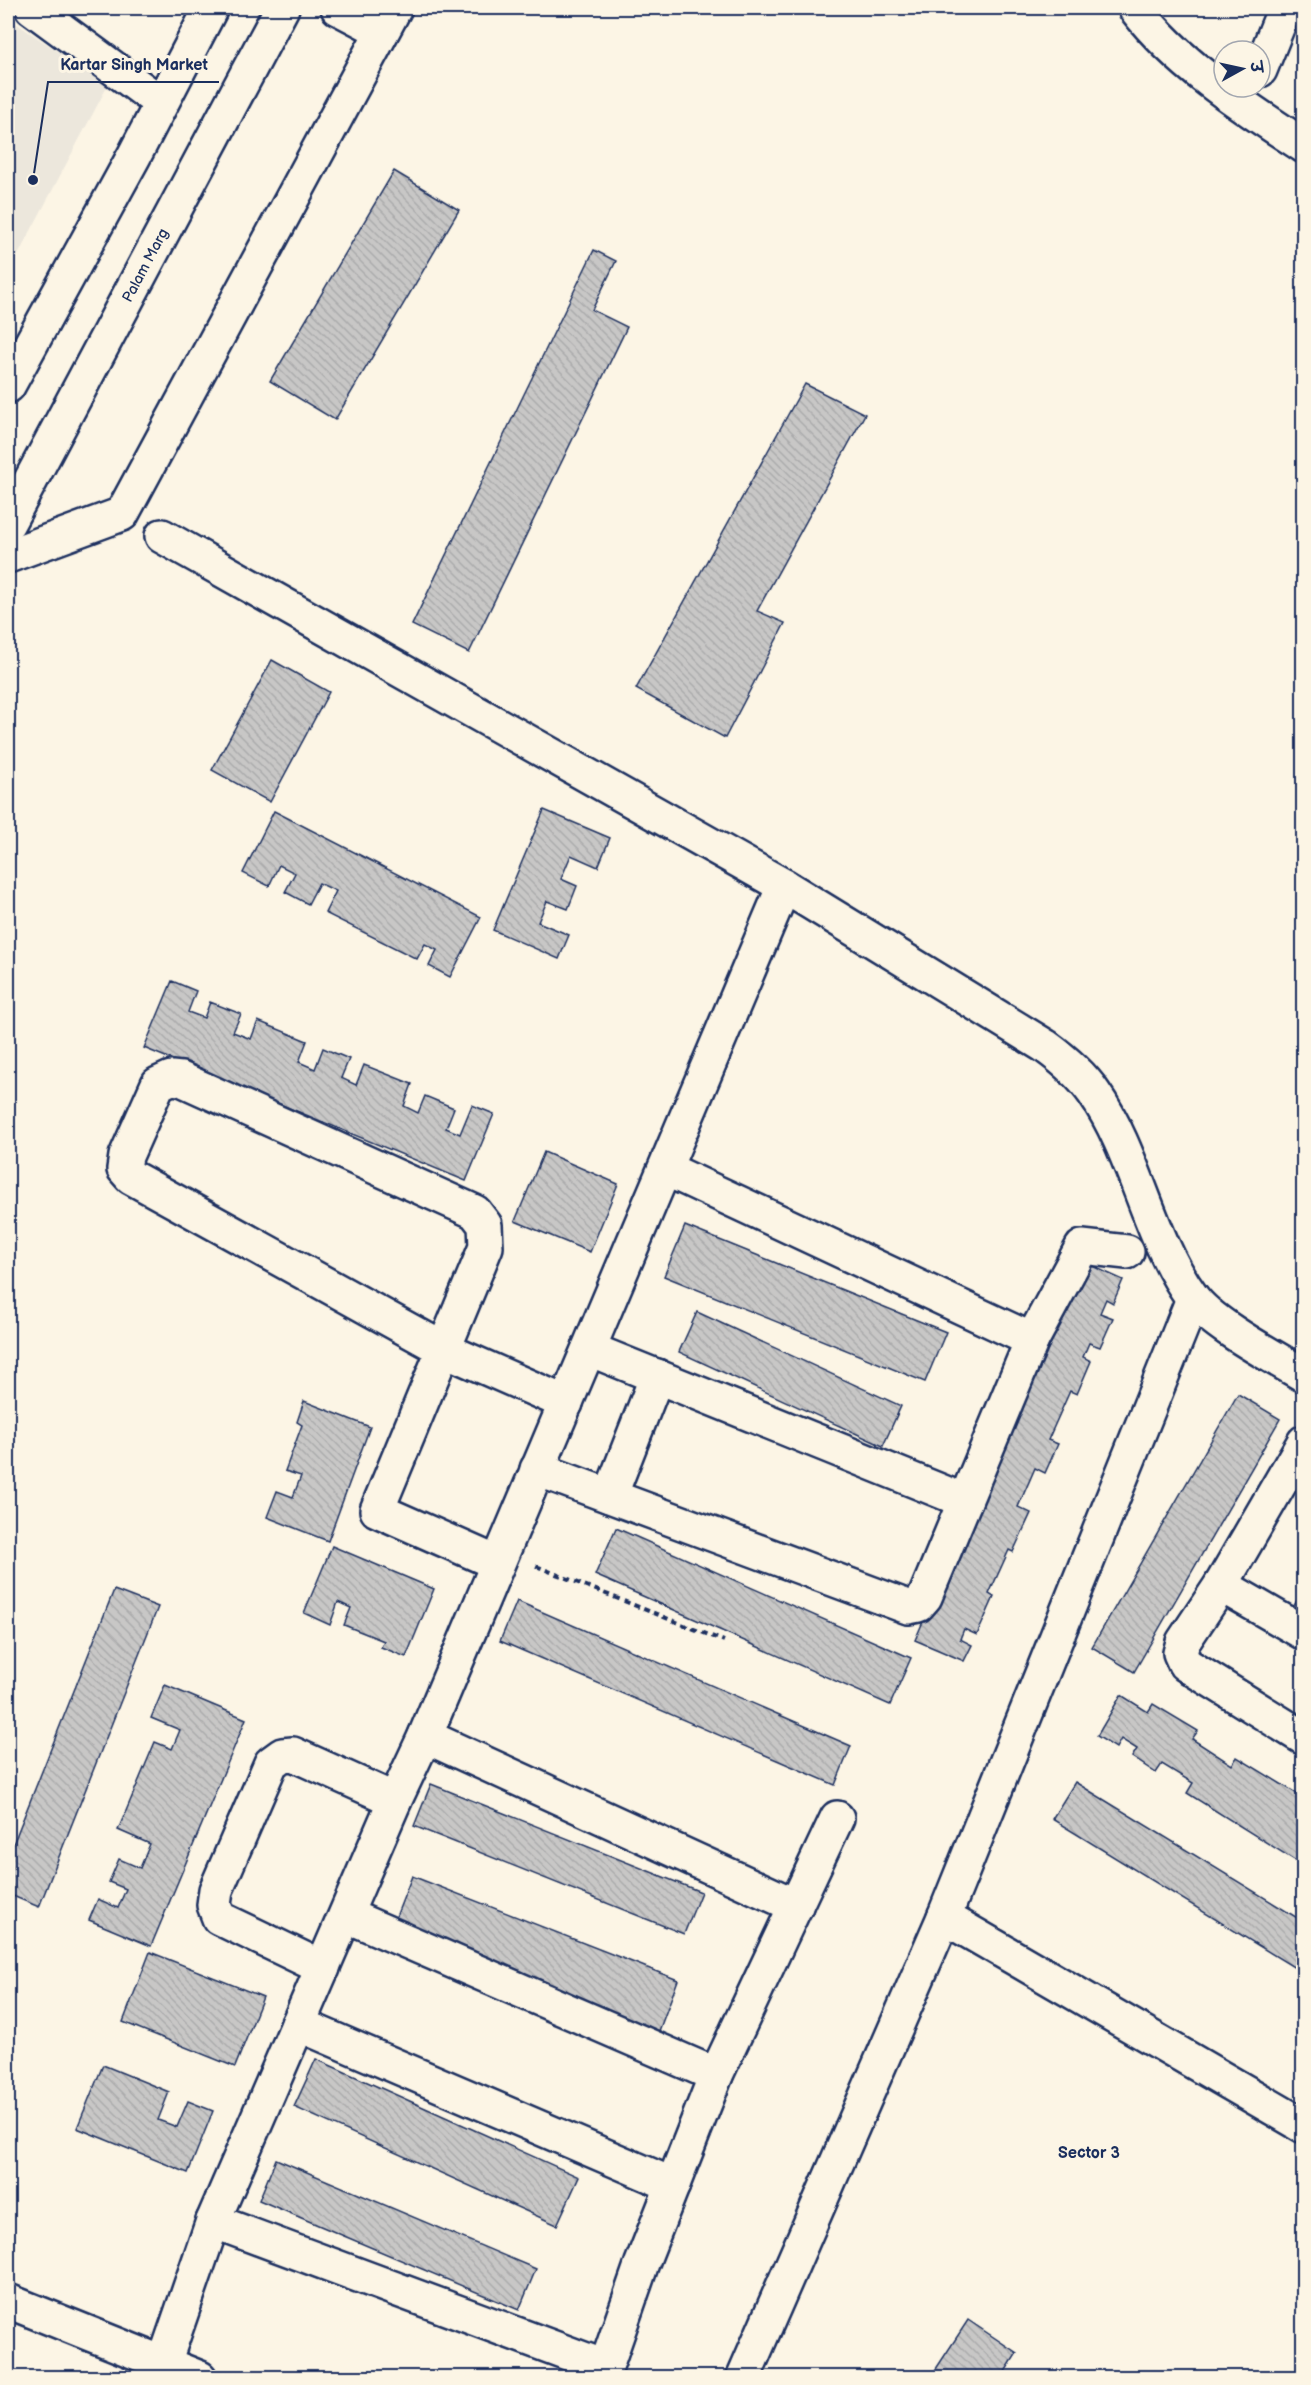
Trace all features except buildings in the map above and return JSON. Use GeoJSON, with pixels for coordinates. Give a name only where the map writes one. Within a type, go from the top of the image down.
{"type":"FeatureCollection","features":[{"type":"Feature","properties":{"kind":"street"},"geometry":{"type":"LineString","coordinates":[[32,8],[161,103]]}},
{"type":"Feature","properties":{"kind":"street"},"geometry":{"type":"LineString","coordinates":[[8,386],[211,8]]}},
{"type":"Feature","properties":{"kind":"street","name":"Palam Marg"},"geometry":{"type":"LineString","coordinates":[[8,523],[282,8]]}},
{"type":"Feature","properties":{"kind":"street"},"geometry":{"type":"LineString","coordinates":[[8,556],[122,514],[388,19],[338,8]]}},
{"type":"Feature","properties":{"kind":"street"},"geometry":{"type":"LineString","coordinates":[[1136,8],[1151,28],[1181,57],[1212,75]]}},
{"type":"Feature","properties":{"kind":"street"},"geometry":{"type":"LineString","coordinates":[[1272,40],[1285,8]]}},
{"type":"Feature","properties":{"kind":"street"},"geometry":{"type":"LineString","coordinates":[[1251,99],[1304,146]]}},
{"type":"Feature","properties":{"kind":"street"},"geometry":{"type":"LineString","coordinates":[[162,536],[783,886],[1045,1046],[1069,1064],[1093,1092],[1108,1116],[1166,1250],[1193,1299],[1228,1328],[1304,1376]]}},
{"type":"Feature","properties":{"kind":"street"},"geometry":{"type":"LineString","coordinates":[[164,2363],[213,2221],[395,1800],[425,1736],[666,1169],[783,886]]}},
{"type":"Feature","properties":{"kind":"street"},"geometry":{"type":"LineString","coordinates":[[500,1558],[377,1510],[443,1349],[486,1247],[485,1225],[481,1218],[475,1212],[180,1079],[171,1078],[158,1084],[123,1164],[126,1173],[443,1349],[566,1403]]}},
{"type":"Feature","properties":{"kind":"street"},"geometry":{"type":"LineString","coordinates":[[666,1169],[1032,1340]]}},
{"type":"Feature","properties":{"kind":"street"},"geometry":{"type":"LineString","coordinates":[[537,1469],[908,1607],[918,1605],[924,1597],[1032,1340],[1082,1247],[1127,1252]]}},
{"type":"Feature","properties":{"kind":"street"},"geometry":{"type":"LineString","coordinates":[[743,2378],[944,1917],[1193,1299]]}},
{"type":"Feature","properties":{"kind":"street"},"geometry":{"type":"LineString","coordinates":[[589,1349],[965,1501]]}},
{"type":"Feature","properties":{"kind":"street"},"geometry":{"type":"LineString","coordinates":[[610,1496],[657,1376]]}},
{"type":"Feature","properties":{"kind":"street"},"geometry":{"type":"LineString","coordinates":[[1304,1442],[1221,1585],[1180,1648],[1181,1660],[1304,1738]]}},
{"type":"Feature","properties":{"kind":"street"},"geometry":{"type":"LineString","coordinates":[[1221,1585],[1304,1633]]}},
{"type":"Feature","properties":{"kind":"street"},"geometry":{"type":"LineString","coordinates":[[425,1736],[796,1906]]}},
{"type":"Feature","properties":{"kind":"street"},"geometry":{"type":"LineString","coordinates":[[323,1968],[219,1918],[213,1899],[230,1858],[271,1763],[282,1755],[293,1754],[395,1800]]}},
{"type":"Feature","properties":{"kind":"street"},"geometry":{"type":"LineString","coordinates":[[213,2221],[604,2372],[716,2075],[837,1818]]}},
{"type":"Feature","properties":{"kind":"street"},"geometry":{"type":"LineString","coordinates":[[346,1915],[716,2075]]}},
{"type":"Feature","properties":{"kind":"street"},"geometry":{"type":"LineString","coordinates":[[944,1917],[1304,2126]]}},
{"type":"Feature","properties":{"kind":"street"},"geometry":{"type":"LineString","coordinates":[[298,2024],[673,2185]]}},
{"type":"Feature","properties":{"kind":"street"},"geometry":{"type":"LineString","coordinates":[[8,2301],[200,2378]]}},
{"type":"Feature","properties":{"kind":"path"},"geometry":{"type":"LineString","coordinates":[[500,1558],[724,1641]]}},
{"type":"Feature","properties":{"kind":"shaded area"},"geometry":{"type":"Polygon","coordinates":[[[8,18],[108,85],[8,274],[8,18]]]}},
{"type":"Feature","properties":{"kind":"place","name":"Kartar Singh Market"},"geometry":{"type":"Point","coordinates":[33,180]}},
{"type":"Feature","properties":{"kind":"district","name":"Sector 3"},"geometry":{"type":"Point","coordinates":[1089,2153]}}]}
